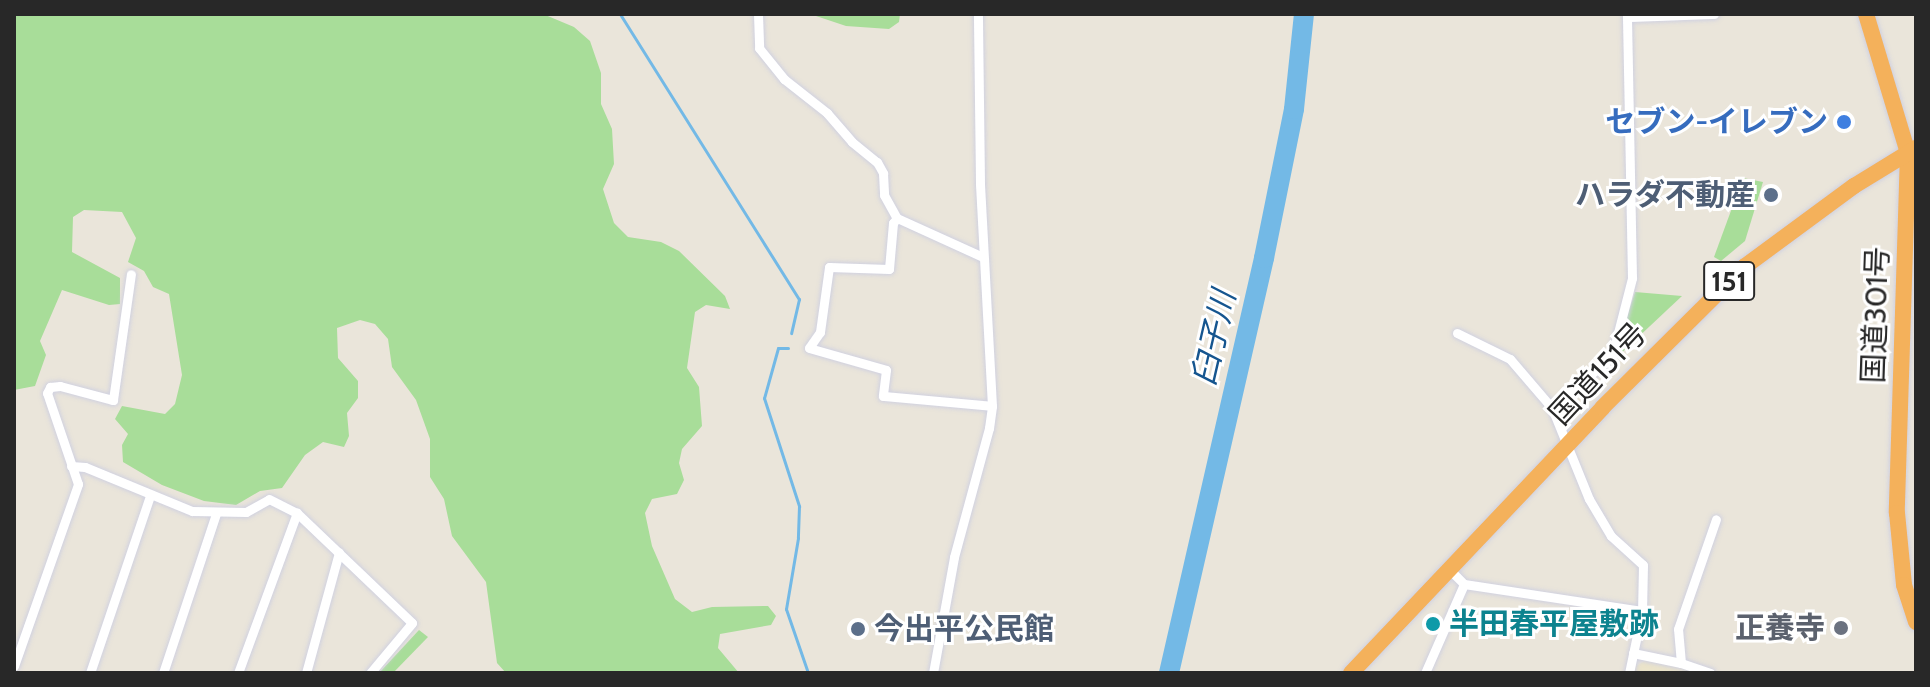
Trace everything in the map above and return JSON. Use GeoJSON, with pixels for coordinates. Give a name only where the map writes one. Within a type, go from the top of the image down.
{"type":"FeatureCollection","features":[{"type":"Feature","properties":{"kind":"highway","name":"国道301号"},"geometry":{"type":"LineString","coordinates":[[1866,14],[1912,150],[1897,513],[1904,585],[1916,622]]}},
{"type":"Feature","properties":{"kind":"highway","name":"国道151号"},"geometry":{"type":"LineString","coordinates":[[1351,673],[1614,396],[1744,267],[1854,186],[1912,150]]}},
{"type":"Feature","properties":{"kind":"street"},"geometry":{"type":"LineString","coordinates":[[758,14],[759,48],[784,79],[827,113],[852,142],[877,162],[883,173],[884,195],[897,218],[983,257]]}},
{"type":"Feature","properties":{"kind":"street"},"geometry":{"type":"LineString","coordinates":[[933,673],[954,557],[989,428],[992,406],[983,257],[978,14]]}},
{"type":"Feature","properties":{"kind":"street"},"geometry":{"type":"LineString","coordinates":[[1552,408],[1612,356],[1632,278],[1628,16],[1714,14]]}},
{"type":"Feature","properties":{"kind":"street"},"geometry":{"type":"LineString","coordinates":[[897,218],[893,223],[889,269],[829,267],[820,332],[809,348],[886,370],[883,396],[992,406]]}},
{"type":"Feature","properties":{"kind":"street"},"geometry":{"type":"LineString","coordinates":[[14,666],[78,484],[47,393],[50,387],[60,386],[113,400],[131,274]]}},
{"type":"Feature","properties":{"kind":"street"},"geometry":{"type":"LineString","coordinates":[[1457,333],[1510,359],[1552,408],[1589,499],[1611,536],[1643,565],[1642,611],[1629,673]]}},
{"type":"Feature","properties":{"kind":"street"},"geometry":{"type":"LineString","coordinates":[[71,466],[85,467],[179,507],[216,514],[251,511],[269,499],[297,513],[412,623],[370,673]]}},
{"type":"Feature","properties":{"kind":"street"},"geometry":{"type":"LineString","coordinates":[[90,673],[150,496]]}},
{"type":"Feature","properties":{"kind":"street"},"geometry":{"type":"LineString","coordinates":[[238,673],[297,513]]}},
{"type":"Feature","properties":{"kind":"street"},"geometry":{"type":"LineString","coordinates":[[163,673],[216,514]]}},
{"type":"Feature","properties":{"kind":"street"},"geometry":{"type":"LineString","coordinates":[[1681,663],[1678,629],[1716,519]]}},
{"type":"Feature","properties":{"kind":"street"},"geometry":{"type":"LineString","coordinates":[[306,673],[339,552]]}},
{"type":"Feature","properties":{"kind":"street"},"geometry":{"type":"LineString","coordinates":[[1450,570],[1464,584],[1642,611]]}},
{"type":"Feature","properties":{"kind":"street"},"geometry":{"type":"LineString","coordinates":[[1425,673],[1464,584]]}},
{"type":"Feature","properties":{"kind":"street"},"geometry":{"type":"LineString","coordinates":[[1633,653],[1710,673]]}},
{"type":"Feature","properties":{"kind":"shaded area"},"geometry":{"type":"Polygon","coordinates":[[[1646,660],[1697,673],[1634,673],[1635,667],[1646,660]]]}},
{"type":"Feature","properties":{"kind":"green space"},"geometry":{"type":"Polygon","coordinates":[[[14,14],[543,14],[574,27],[590,41],[601,73],[601,104],[612,129],[614,164],[603,189],[614,223],[628,237],[661,242],[679,251],[725,296],[730,309],[706,305],[695,312],[687,368],[699,387],[702,426],[682,449],[679,463],[684,480],[677,494],[652,499],[645,513],[652,546],[675,599],[692,612],[712,607],[768,606],[776,616],[771,625],[720,634],[718,648],[739,673],[506,673],[497,663],[486,582],[452,536],[444,499],[430,477],[430,439],[416,400],[392,367],[388,339],[375,324],[360,320],[337,328],[338,358],[358,381],[358,398],[347,413],[349,436],[344,447],[323,442],[305,455],[282,488],[260,491],[236,505],[204,501],[162,485],[123,462],[122,445],[128,434],[115,419],[122,406],[165,414],[175,404],[182,375],[169,294],[153,287],[144,271],[128,262],[136,238],[122,212],[84,210],[73,217],[72,252],[120,278],[120,304],[109,305],[62,290],[40,341],[46,355],[35,386],[14,390],[14,14]]]}},
{"type":"Feature","properties":{"kind":"green space"},"geometry":{"type":"Polygon","coordinates":[[[810,14],[900,14],[899,22],[889,29],[846,26],[810,14]]]}},
{"type":"Feature","properties":{"kind":"green space"},"geometry":{"type":"Polygon","coordinates":[[[1743,178],[1763,182],[1745,241],[1721,261],[1714,257],[1743,178]]]}},
{"type":"Feature","properties":{"kind":"green space"},"geometry":{"type":"Polygon","coordinates":[[[1635,292],[1682,296],[1617,357],[1628,314],[1635,292]]]}},
{"type":"Feature","properties":{"kind":"green space"},"geometry":{"type":"Polygon","coordinates":[[[419,630],[428,637],[393,673],[379,673],[419,630]]]}},
{"type":"Feature","properties":{"kind":"waterway"},"geometry":{"type":"LineString","coordinates":[[620,14],[799,299],[791,333]]}},
{"type":"Feature","properties":{"kind":"waterway","name":"臼子川"},"geometry":{"type":"LineString","coordinates":[[1169,673],[1264,258],[1294,109],[1304,14]]}},
{"type":"Feature","properties":{"kind":"waterway"},"geometry":{"type":"LineString","coordinates":[[788,348],[778,348],[764,398],[799,506],[798,538],[786,609],[808,673]]}},
{"type":"Feature","properties":{"kind":"place","name":"セブン-イレブン"},"geometry":{"type":"Point","coordinates":[1844,122]}},
{"type":"Feature","properties":{"kind":"place","name":"ハラダ不動産"},"geometry":{"type":"Point","coordinates":[1771,195]}},
{"type":"Feature","properties":{"kind":"place","name":"半田春平屋敷跡"},"geometry":{"type":"Point","coordinates":[1433,624]}},
{"type":"Feature","properties":{"kind":"place","name":"正養寺"},"geometry":{"type":"Point","coordinates":[1841,628]}},
{"type":"Feature","properties":{"kind":"place","name":"今出平公民館"},"geometry":{"type":"Point","coordinates":[858,629]}}]}
